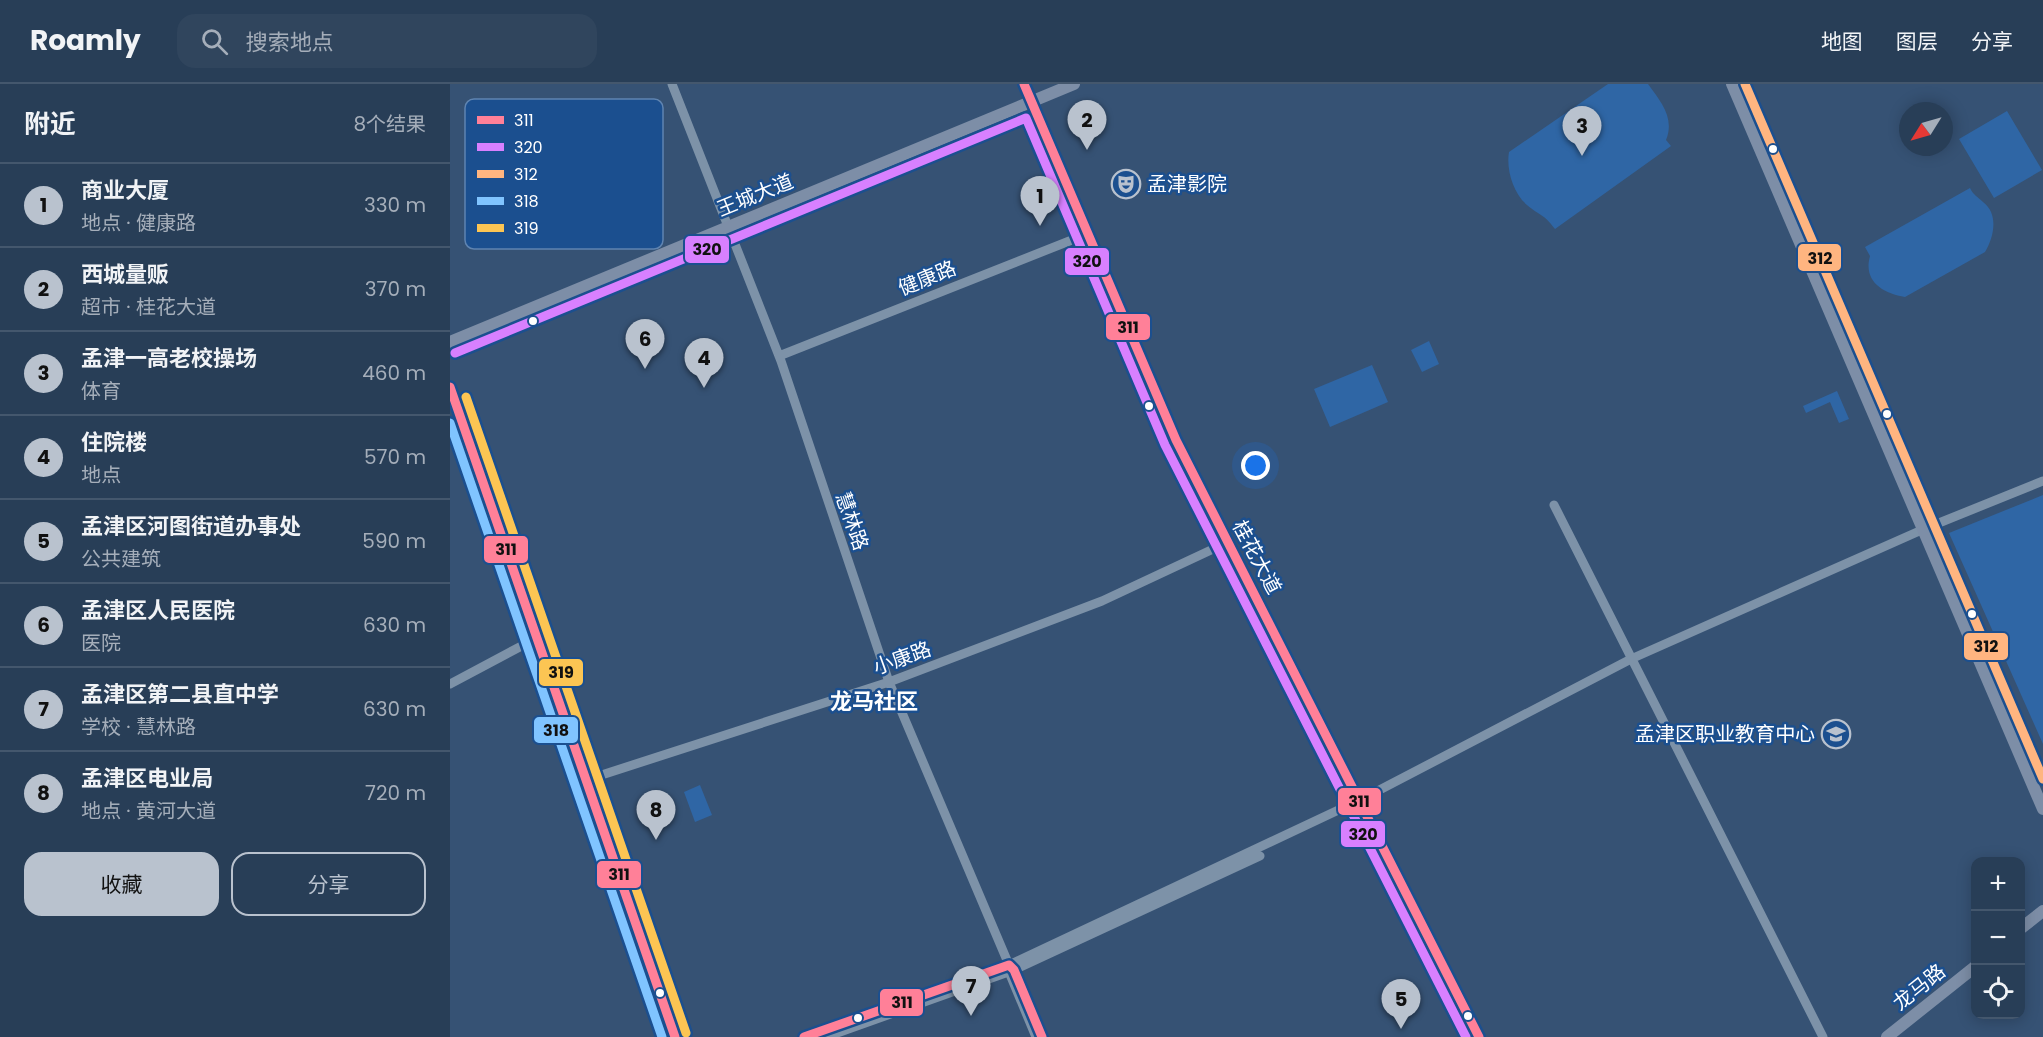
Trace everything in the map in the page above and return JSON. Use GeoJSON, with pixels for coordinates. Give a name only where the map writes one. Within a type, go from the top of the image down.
{"type":"FeatureCollection","features":[{"type":"Feature","properties":{"kind":"main road","name":"桂花大道"},"geometry":{"type":"LineString","coordinates":[[1024,84],[1034,96],[1182,437],[1479,1037]]}},
{"type":"Feature","properties":{"kind":"main road","name":"王城大道"},"geometry":{"type":"LineString","coordinates":[[450,342],[1063,84]]}},
{"type":"Feature","properties":{"kind":"main road","name":"王城大道"},"geometry":{"type":"LineString","coordinates":[[1034,96],[1074,84]]}},
{"type":"Feature","properties":{"kind":"main road"},"geometry":{"type":"LineString","coordinates":[[1732,84],[2043,794]]}},
{"type":"Feature","properties":{"kind":"main road"},"geometry":{"type":"LineString","coordinates":[[1743,84],[2043,809]]}},
{"type":"Feature","properties":{"kind":"main road","name":"桂花大道"},"geometry":{"type":"LineString","coordinates":[[1034,96],[1153,390],[1226,543],[1487,1037]]}},
{"type":"Feature","properties":{"kind":"main road","name":"王城大道"},"geometry":{"type":"LineString","coordinates":[[450,334],[727,225]]}},
{"type":"Feature","properties":{"kind":"main road"},"geometry":{"type":"LineString","coordinates":[[450,387],[675,1037]]}},
{"type":"Feature","properties":{"kind":"main road"},"geometry":{"type":"LineString","coordinates":[[450,408],[668,1037]]}},
{"type":"Feature","properties":{"kind":"main road"},"geometry":{"type":"LineString","coordinates":[[2025,925],[2043,911]]}},
{"type":"Feature","properties":{"kind":"main road"},"geometry":{"type":"LineString","coordinates":[[2025,934],[2043,920]]}},
{"type":"Feature","properties":{"kind":"main road","name":"龙马路"},"geometry":{"type":"LineString","coordinates":[[1887,1037],[1971,970]]}},
{"type":"Feature","properties":{"kind":"main road","name":"龙马路"},"geometry":{"type":"LineString","coordinates":[[1896,1037],[1971,978]]}},
{"type":"Feature","properties":{"kind":"street","name":"慧林路"},"geometry":{"type":"LineString","coordinates":[[672,84],[779,356],[889,682],[1042,1037]]}},
{"type":"Feature","properties":{"kind":"street","name":"健康路"},"geometry":{"type":"LineString","coordinates":[[779,356],[1088,234]]}},
{"type":"Feature","properties":{"kind":"street"},"geometry":{"type":"LineString","coordinates":[[826,1037],[1011,969],[1364,801],[1633,661],[2043,481]]}},
{"type":"Feature","properties":{"kind":"street"},"geometry":{"type":"LineString","coordinates":[[1928,530],[2043,487]]}},
{"type":"Feature","properties":{"kind":"street"},"geometry":{"type":"LineString","coordinates":[[1554,505],[1823,1037]]}},
{"type":"Feature","properties":{"kind":"street","name":"小康路"},"geometry":{"type":"LineString","coordinates":[[580,782],[889,682],[1102,601],[1226,543]]}},
{"type":"Feature","properties":{"kind":"street"},"geometry":{"type":"LineString","coordinates":[[450,684],[531,641]]}},
{"type":"Feature","properties":{"kind":"street","name":"慧林路"},"geometry":{"type":"LineString","coordinates":[[1011,969],[1036,1037]]}},
{"type":"Feature","properties":{"kind":"street"},"geometry":{"type":"LineString","coordinates":[[804,1037],[1011,969]]}},
{"type":"Feature","properties":{"kind":"shaded area"},"geometry":{"type":"Polygon","coordinates":[[[1608,84],[1648,84],[1658,97],[1668,117],[1666,140],[1671,146],[1555,229],[1544,217],[1527,205],[1518,194],[1510,173],[1509,152],[1608,84]]]}},
{"type":"Feature","properties":{"kind":"shaded area"},"geometry":{"type":"Polygon","coordinates":[[[2007,111],[2042,170],[1994,198],[1959,139],[2007,111]]]}},
{"type":"Feature","properties":{"kind":"shaded area"},"geometry":{"type":"Polygon","coordinates":[[[1970,188],[1988,207],[1993,219],[1993,233],[1985,252],[1905,297],[1882,289],[1876,284],[1869,272],[1870,256],[1865,247],[1970,188]]]}},
{"type":"Feature","properties":{"kind":"shaded area"},"geometry":{"type":"Polygon","coordinates":[[[1429,341],[1439,364],[1422,372],[1411,350],[1429,341]]]}},
{"type":"Feature","properties":{"kind":"shaded area"},"geometry":{"type":"Polygon","coordinates":[[[1372,365],[1388,402],[1330,427],[1314,389],[1372,365]]]}},
{"type":"Feature","properties":{"kind":"shaded area"},"geometry":{"type":"Polygon","coordinates":[[[1837,391],[1849,419],[1839,423],[1830,402],[1806,413],[1803,406],[1837,391]]]}},
{"type":"Feature","properties":{"kind":"shaded area"},"geometry":{"type":"Polygon","coordinates":[[[2043,495],[2043,744],[1949,533],[2043,495]]]}},
{"type":"Feature","properties":{"kind":"shaded area"},"geometry":{"type":"Polygon","coordinates":[[[700,785],[712,815],[695,822],[684,792],[700,785]]]}},
{"type":"Feature","properties":{"kind":"transit line","name":"311"},"geometry":{"type":"LineString","coordinates":[[1024,84],[1176,440],[1479,1037]]}},
{"type":"Feature","properties":{"kind":"transit line","name":"312"},"geometry":{"type":"LineString","coordinates":[[1745,84],[2043,779]]}},
{"type":"Feature","properties":{"kind":"transit line","name":"320"},"geometry":{"type":"LineString","coordinates":[[455,353],[1026,118],[1165,445],[1466,1037]]}},
{"type":"Feature","properties":{"kind":"transit line","name":"311"},"geometry":{"type":"LineString","coordinates":[[450,387],[675,1037]]}},
{"type":"Feature","properties":{"kind":"transit line","name":"319"},"geometry":{"type":"LineString","coordinates":[[466,397],[686,1033]]}},
{"type":"Feature","properties":{"kind":"transit line","name":"318"},"geometry":{"type":"LineString","coordinates":[[450,423],[662,1037]]}},
{"type":"Feature","properties":{"kind":"transit line","name":"311"},"geometry":{"type":"LineString","coordinates":[[804,1037],[1009,965],[1014,970],[1042,1037]]}},
{"type":"Feature","properties":{"kind":"place","name":"西城量贩"},"geometry":{"type":"Point","coordinates":[1087,150]}},
{"type":"Feature","properties":{"kind":"place","name":"孟津一高老校操场"},"geometry":{"type":"Point","coordinates":[1582,156]}},
{"type":"Feature","properties":{"kind":"place","name":"孟津影院"},"geometry":{"type":"Point","coordinates":[1126,184]}},
{"type":"Feature","properties":{"kind":"place","name":"商业大厦"},"geometry":{"type":"Point","coordinates":[1040,226]}},
{"type":"Feature","properties":{"kind":"place","name":"孟津区人民医院"},"geometry":{"type":"Point","coordinates":[645,369]}},
{"type":"Feature","properties":{"kind":"place","name":"住院楼"},"geometry":{"type":"Point","coordinates":[704,388]}},
{"type":"Feature","properties":{"kind":"place","name":"孟津区职业教育中心"},"geometry":{"type":"Point","coordinates":[1836,734]}},
{"type":"Feature","properties":{"kind":"place","name":"孟津区电业局"},"geometry":{"type":"Point","coordinates":[656,840]}},
{"type":"Feature","properties":{"kind":"place","name":"孟津区第二县直中学"},"geometry":{"type":"Point","coordinates":[971,1016]}},
{"type":"Feature","properties":{"kind":"place","name":"孟津区河图街道办事处"},"geometry":{"type":"Point","coordinates":[1401,1029]}},
{"type":"Feature","properties":{"kind":"district","name":"龙马社区"},"geometry":{"type":"Point","coordinates":[874,701]}}]}
